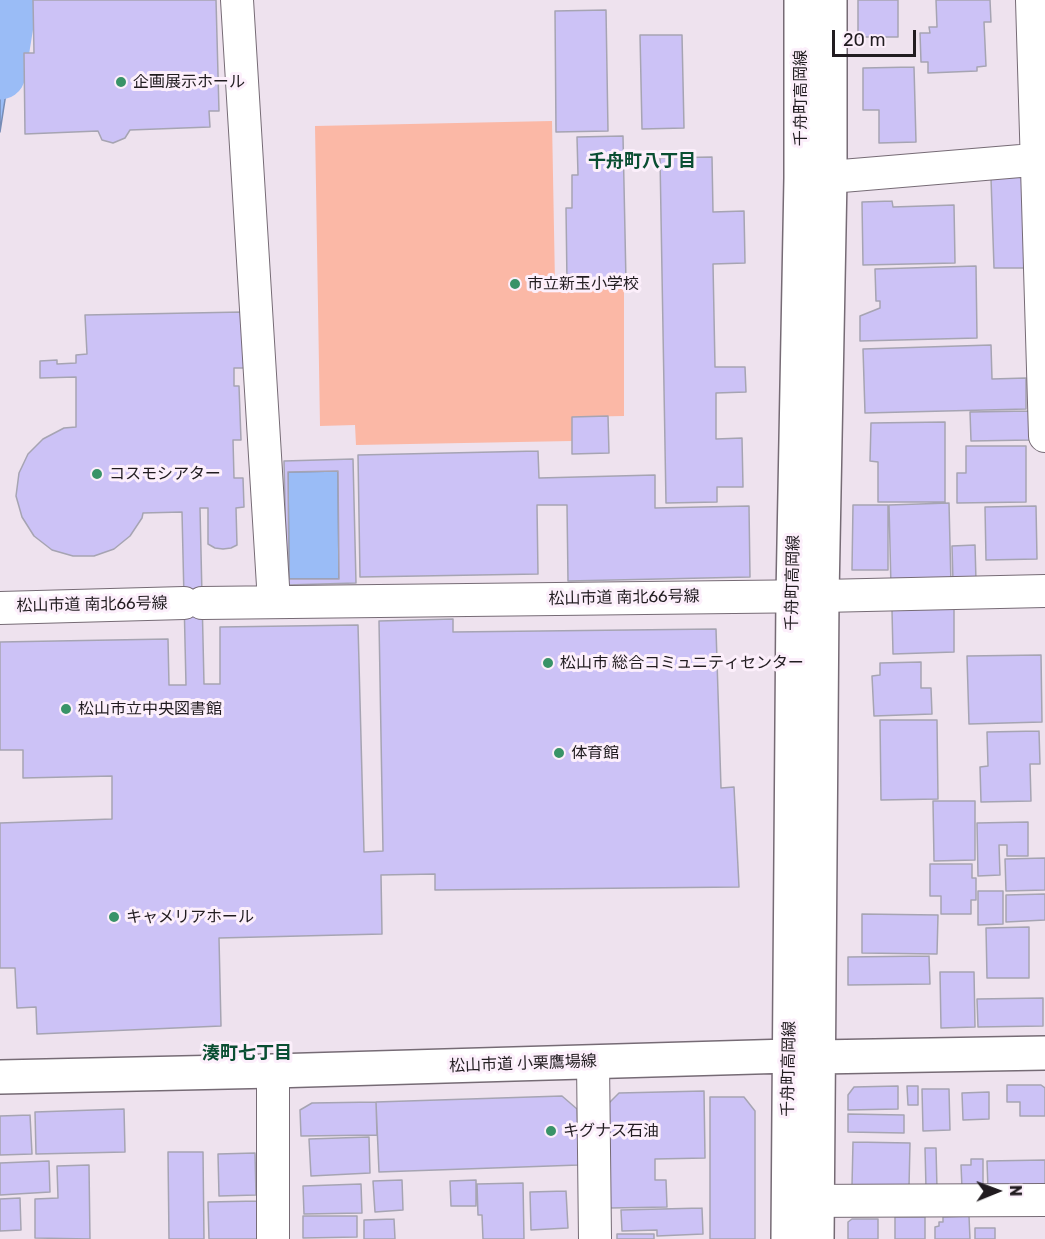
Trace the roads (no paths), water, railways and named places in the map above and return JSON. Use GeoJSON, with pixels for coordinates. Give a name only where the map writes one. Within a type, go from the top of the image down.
{"type":"FeatureCollection","features":[{"type":"Feature","properties":{"kind":"street"},"geometry":{"type":"LineString","coordinates":[[237,0],[274,602]]}},
{"type":"Feature","properties":{"kind":"street","name":"千舟町高岡線"},"geometry":{"type":"LineString","coordinates":[[801,0],[815,177]]}},
{"type":"Feature","properties":{"kind":"street","name":"千舟町高岡線"},"geometry":{"type":"LineString","coordinates":[[817,1239],[803,1201],[807,596],[815,177],[830,0]]}},
{"type":"Feature","properties":{"kind":"street"},"geometry":{"type":"LineString","coordinates":[[1032,0],[1041,159],[1045,436]]}},
{"type":"Feature","properties":{"kind":"street"},"geometry":{"type":"LineString","coordinates":[[815,177],[1041,159]]}},
{"type":"Feature","properties":{"kind":"street","name":"松山市道 南北66号線"},"geometry":{"type":"LineString","coordinates":[[0,608],[193,603],[1045,591]]}},
{"type":"Feature","properties":{"kind":"street","name":"松山市道 小栗鷹場線"},"geometry":{"type":"LineString","coordinates":[[0,1077],[1045,1053]]}},
{"type":"Feature","properties":{"kind":"street"},"geometry":{"type":"LineString","coordinates":[[593,1062],[595,1239]]}},
{"type":"Feature","properties":{"kind":"street"},"geometry":{"type":"LineString","coordinates":[[273,1071],[273,1239]]}},
{"type":"Feature","properties":{"kind":"street"},"geometry":{"type":"LineString","coordinates":[[803,1201],[1045,1200]]}},
{"type":"Feature","properties":{"kind":"street","name":"千舟町高岡線"},"geometry":{"type":"LineString","coordinates":[[788,1239],[803,1201]]}},
{"type":"Feature","properties":{"kind":"water"},"geometry":{"type":"Polygon","coordinates":[[[3,2],[20,3],[0,132],[0,18],[3,2]]]}},
{"type":"Feature","properties":{"kind":"water"},"geometry":{"type":"Polygon","coordinates":[[[338,471],[339,579],[289,579],[288,472],[338,471]]]}},
{"type":"Feature","properties":{"kind":"waterway"},"geometry":{"type":"LineString","coordinates":[[0,74],[12,0]]}},
{"type":"Feature","properties":{"kind":"place","name":"企画展示ホール"},"geometry":{"type":"Point","coordinates":[121,82]}},
{"type":"Feature","properties":{"kind":"place","name":"市立新玉小学校"},"geometry":{"type":"Point","coordinates":[515,284]}},
{"type":"Feature","properties":{"kind":"place","name":"コスモシアター"},"geometry":{"type":"Point","coordinates":[97,474]}},
{"type":"Feature","properties":{"kind":"place","name":"松山市 総合コミュニティセンター"},"geometry":{"type":"Point","coordinates":[548,663]}},
{"type":"Feature","properties":{"kind":"place","name":"松山市立中央図書館"},"geometry":{"type":"Point","coordinates":[66,709]}},
{"type":"Feature","properties":{"kind":"place","name":"体育館"},"geometry":{"type":"Point","coordinates":[559,753]}},
{"type":"Feature","properties":{"kind":"place","name":"キャメリアホール"},"geometry":{"type":"Point","coordinates":[114,917]}},
{"type":"Feature","properties":{"kind":"place","name":"キグナス石油"},"geometry":{"type":"Point","coordinates":[551,1131]}},
{"type":"Feature","properties":{"kind":"district","name":"千舟町八丁目"},"geometry":{"type":"Point","coordinates":[642,162]}},
{"type":"Feature","properties":{"kind":"district","name":"湊町七丁目"},"geometry":{"type":"Point","coordinates":[247,1054]}}]}
